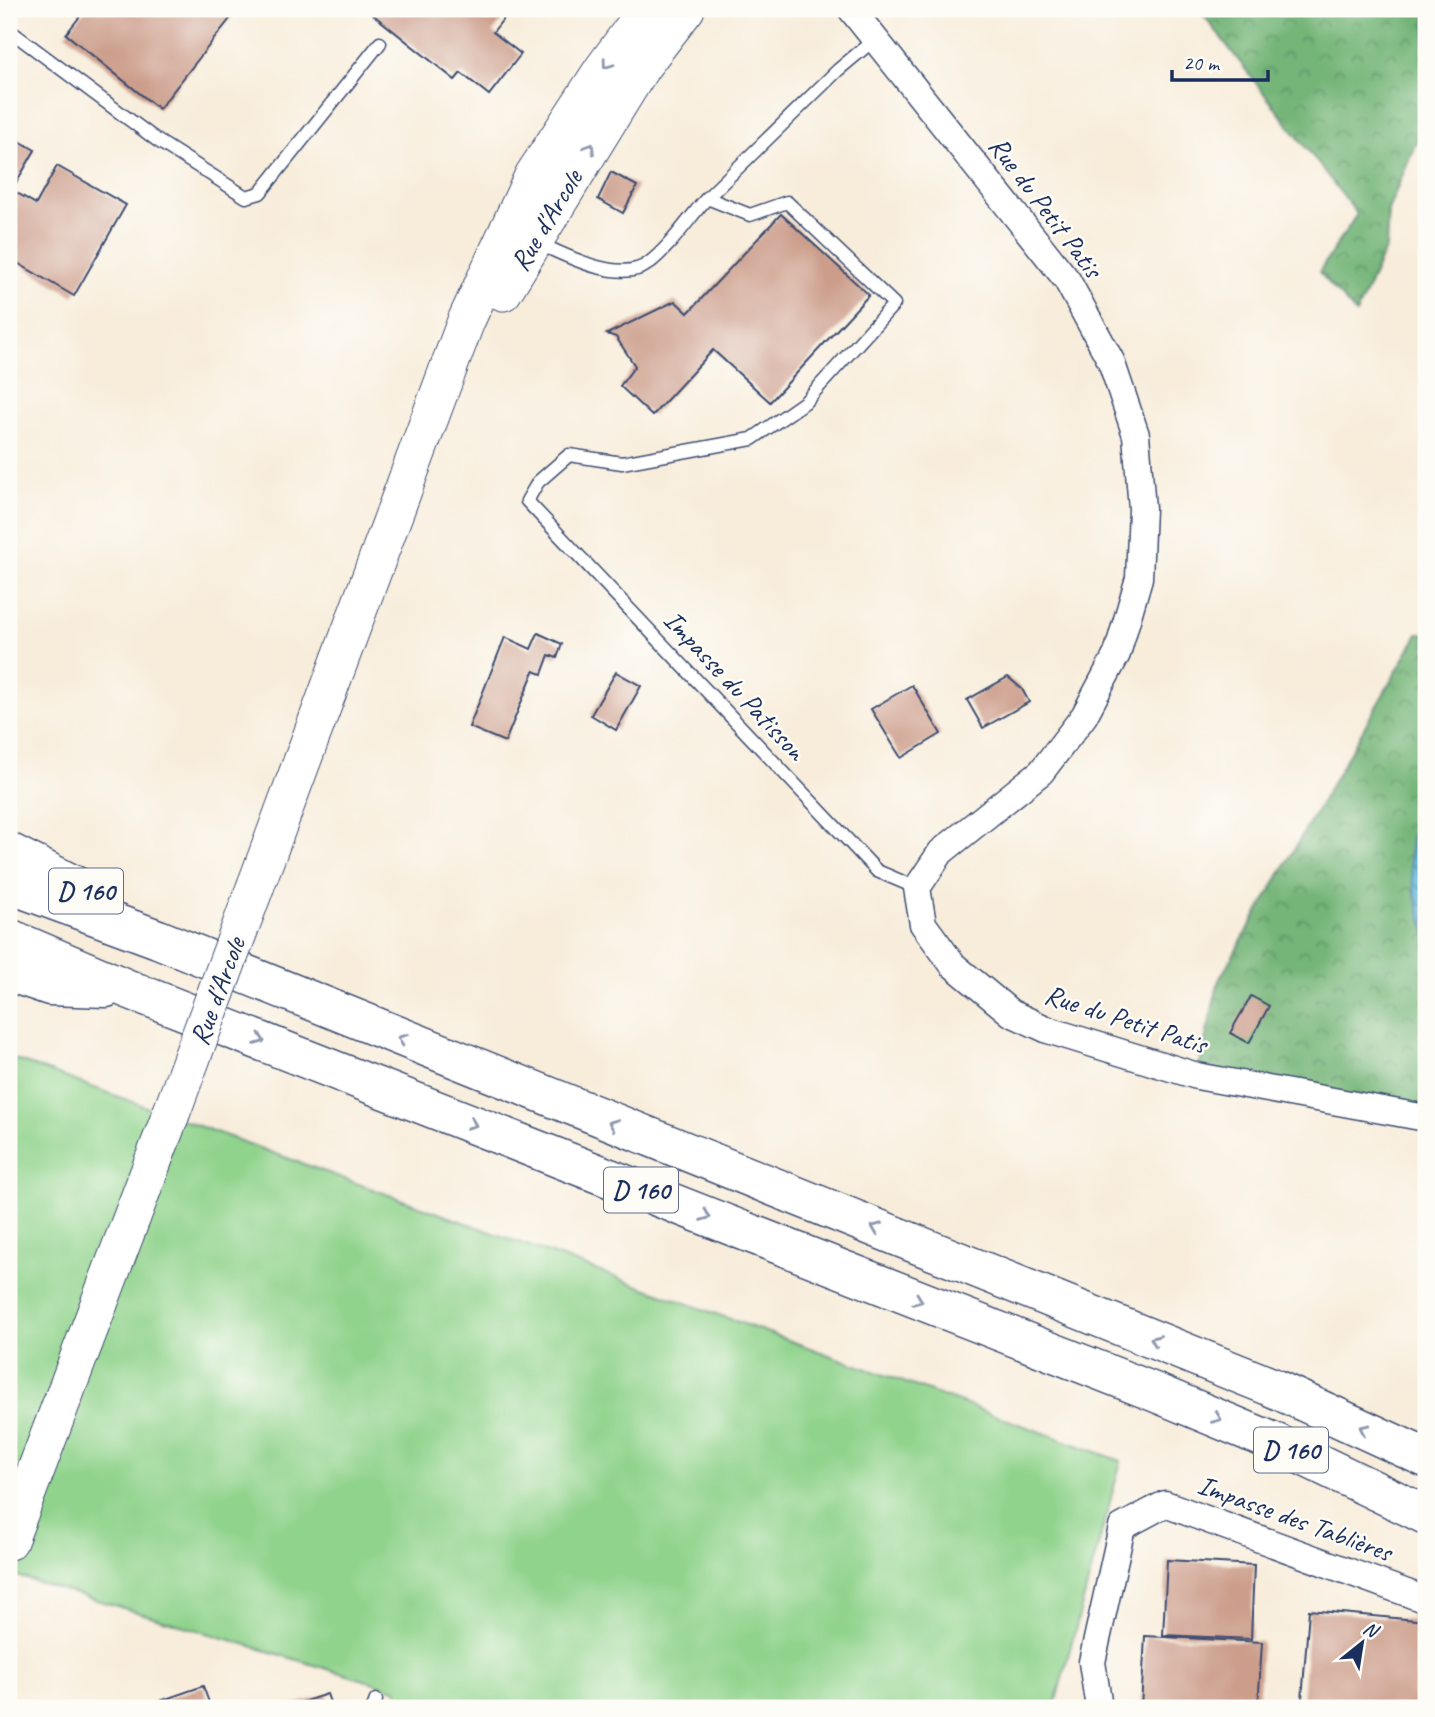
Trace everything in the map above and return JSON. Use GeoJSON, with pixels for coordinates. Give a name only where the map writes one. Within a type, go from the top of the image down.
{"type":"FeatureCollection","features":[{"type":"Feature","properties":{"kind":"highway","name":"D 160"},"geometry":{"type":"LineString","coordinates":[[9,852],[105,901],[158,939]]}},
{"type":"Feature","properties":{"kind":"highway","name":"D 160"},"geometry":{"type":"LineString","coordinates":[[9,884],[158,939],[1269,1386],[1426,1458]]}},
{"type":"Feature","properties":{"kind":"highway","name":"D 160"},"geometry":{"type":"LineString","coordinates":[[9,938],[128,989],[1154,1392],[1274,1442],[1426,1515]]}},
{"type":"Feature","properties":{"kind":"highway"},"geometry":{"type":"LineString","coordinates":[[9,972],[50,986],[128,989]]}},
{"type":"Feature","properties":{"kind":"main road","name":"Rue d'Arcole"},"geometry":{"type":"LineString","coordinates":[[9,1541],[466,321],[533,176],[603,69],[647,9]]}},
{"type":"Feature","properties":{"kind":"main road","name":"Rue d'Arcole"},"geometry":{"type":"LineString","coordinates":[[420,440],[533,240],[642,66],[685,9]]}},
{"type":"Feature","properties":{"kind":"street"},"geometry":{"type":"LineString","coordinates":[[642,66],[668,9]]}},
{"type":"Feature","properties":{"kind":"street","name":"Rue du Petit Patis"},"geometry":{"type":"LineString","coordinates":[[851,9],[1067,280],[1111,360],[1136,435],[1142,509],[1139,578],[1117,654],[1084,716],[1041,772],[941,852],[917,888],[923,924],[953,965],[1011,1013],[1048,1030],[1197,1076],[1426,1118]]}},
{"type":"Feature","properties":{"kind":"street","name":"Impasse des Tablières"},"geometry":{"type":"LineString","coordinates":[[1099,1708],[1092,1662],[1122,1527],[1165,1504],[1426,1600]]}},
{"type":"Feature","properties":{"kind":"lane"},"geometry":{"type":"LineString","coordinates":[[9,30],[158,141],[246,197],[260,193],[380,43]]}},
{"type":"Feature","properties":{"kind":"lane"},"geometry":{"type":"LineString","coordinates":[[533,240],[579,262],[614,271],[648,265],[708,198],[838,69],[875,39]]}},
{"type":"Feature","properties":{"kind":"lane","name":"Impasse du Patisson"},"geometry":{"type":"LineString","coordinates":[[708,198],[750,215],[787,202],[894,304],[805,402],[752,439],[622,463],[569,455],[538,482],[527,501],[877,871],[917,888]]}},
{"type":"Feature","properties":{"kind":"green space"},"geometry":{"type":"Polygon","coordinates":[[[1199,9],[1426,9],[1426,118],[1388,210],[1386,247],[1356,314],[1319,272],[1357,214],[1199,9]]]}},
{"type":"Feature","properties":{"kind":"green space"},"geometry":{"type":"Polygon","coordinates":[[[1418,634],[1426,634],[1426,1109],[1197,1076],[1219,980],[1418,634]]]}},
{"type":"Feature","properties":{"kind":"green space"},"geometry":{"type":"Polygon","coordinates":[[[9,1057],[1121,1461],[1054,1708],[393,1708],[398,1690],[9,1574],[9,1057]]]}},
{"type":"Feature","properties":{"kind":"water"},"geometry":{"type":"Polygon","coordinates":[[[1426,800],[1426,932],[1416,899],[1410,848],[1418,815],[1426,800]]]}},
{"type":"Feature","properties":{"kind":"building"},"geometry":{"type":"Polygon","coordinates":[[[86,9],[226,9],[233,15],[159,109],[66,34],[86,9]]]}},
{"type":"Feature","properties":{"kind":"building"},"geometry":{"type":"Polygon","coordinates":[[[366,9],[511,9],[493,32],[521,54],[489,95],[461,73],[455,80],[366,9]]]}},
{"type":"Feature","properties":{"kind":"building"},"geometry":{"type":"Polygon","coordinates":[[[9,135],[35,150],[12,190],[36,204],[57,166],[126,205],[74,296],[9,258],[13,243],[9,241],[9,135]]]}},
{"type":"Feature","properties":{"kind":"building"},"geometry":{"type":"Polygon","coordinates":[[[611,172],[637,186],[623,213],[598,199],[611,172]]]}},
{"type":"Feature","properties":{"kind":"building"},"geometry":{"type":"Polygon","coordinates":[[[781,214],[869,295],[770,402],[713,350],[652,416],[620,386],[635,366],[616,337],[607,334],[675,301],[688,313],[781,214]]]}},
{"type":"Feature","properties":{"kind":"building"},"geometry":{"type":"Polygon","coordinates":[[[538,633],[562,644],[557,658],[549,655],[542,674],[534,671],[505,742],[469,727],[505,637],[531,649],[538,633]]]}},
{"type":"Feature","properties":{"kind":"building"},"geometry":{"type":"Polygon","coordinates":[[[616,672],[641,686],[616,730],[591,715],[616,672]]]}},
{"type":"Feature","properties":{"kind":"building"},"geometry":{"type":"Polygon","coordinates":[[[1008,677],[1022,689],[1029,702],[983,728],[967,700],[1008,677]]]}},
{"type":"Feature","properties":{"kind":"building"},"geometry":{"type":"Polygon","coordinates":[[[912,685],[941,734],[901,758],[871,709],[912,685]]]}},
{"type":"Feature","properties":{"kind":"building"},"geometry":{"type":"Polygon","coordinates":[[[1251,996],[1269,1006],[1249,1043],[1230,1033],[1251,996]]]}},
{"type":"Feature","properties":{"kind":"building"},"geometry":{"type":"Polygon","coordinates":[[[1167,1560],[1254,1565],[1251,1639],[1163,1635],[1167,1560]]]}},
{"type":"Feature","properties":{"kind":"building"},"geometry":{"type":"Polygon","coordinates":[[[1309,1610],[1426,1621],[1426,1708],[1302,1700],[1309,1610]]]}},
{"type":"Feature","properties":{"kind":"building"},"geometry":{"type":"Polygon","coordinates":[[[1145,1636],[1262,1642],[1258,1708],[1141,1708],[1145,1636]]]}},
{"type":"Feature","properties":{"kind":"building"},"geometry":{"type":"Polygon","coordinates":[[[203,1686],[211,1708],[140,1708],[203,1686]]]}},
{"type":"Feature","properties":{"kind":"building"},"geometry":{"type":"Polygon","coordinates":[[[327,1694],[332,1708],[284,1708],[327,1694]]]}}]}
